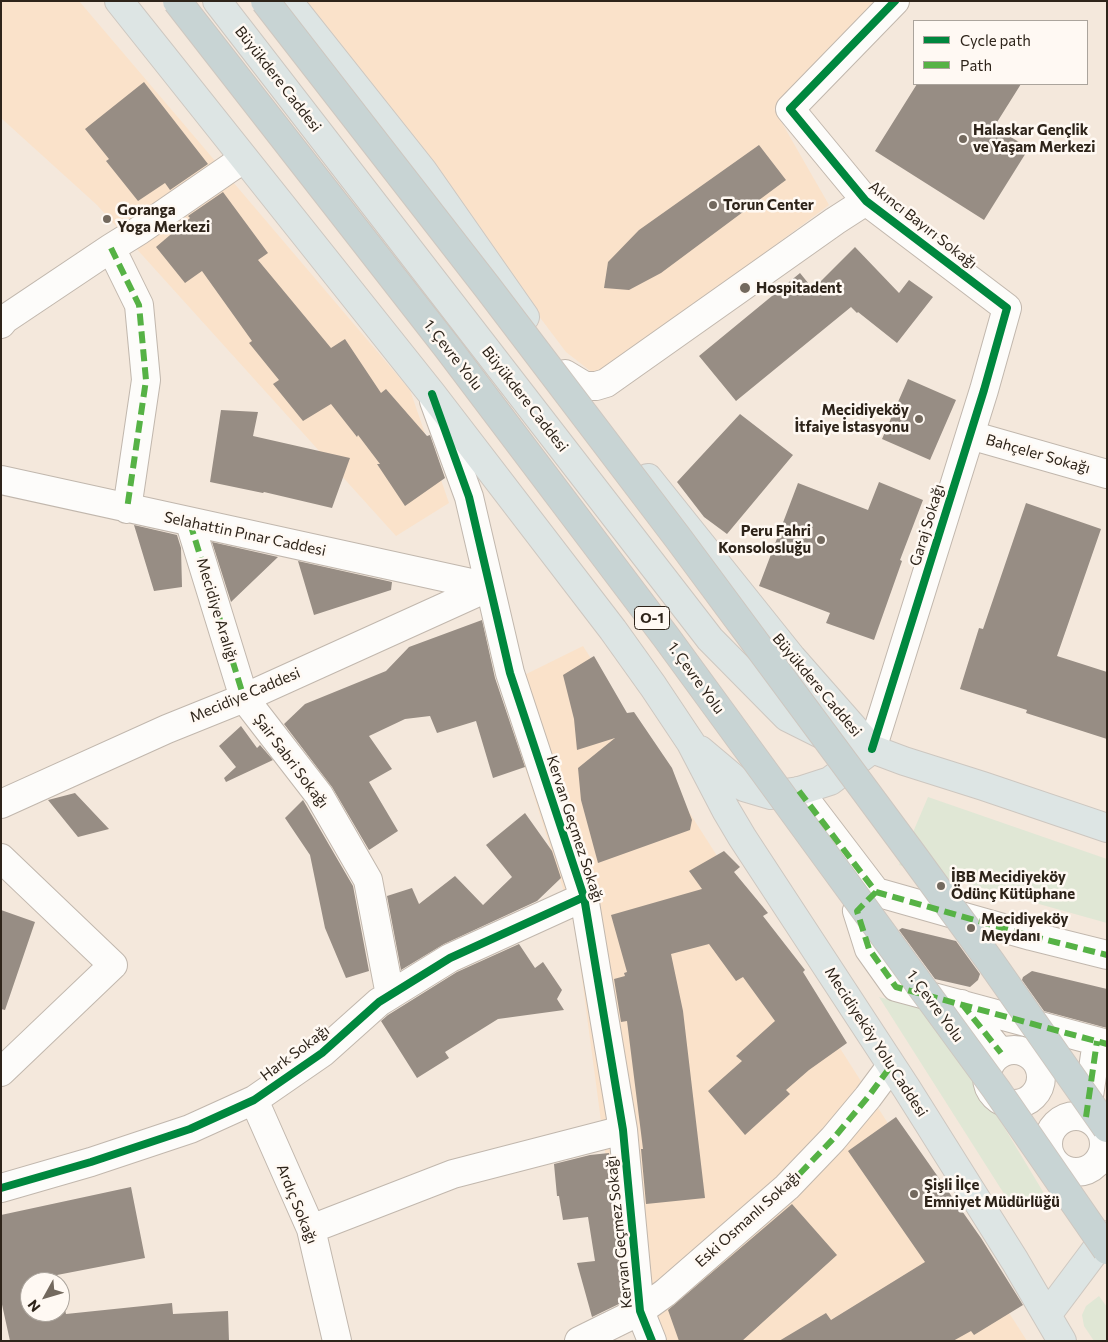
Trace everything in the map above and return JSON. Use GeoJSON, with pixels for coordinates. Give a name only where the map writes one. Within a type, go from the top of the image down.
{"type":"FeatureCollection","features":[{"type":"Feature","properties":{"kind":"highway","name":"1. Çevre Yolu"},"geometry":{"type":"LineString","coordinates":[[177,1],[447,347],[666,637],[990,1081],[1107,1250]]}},
{"type":"Feature","properties":{"kind":"highway"},"geometry":{"type":"LineString","coordinates":[[265,1],[488,288],[684,546],[940,892],[1097,1123]]}},
{"type":"Feature","properties":{"kind":"main road"},"geometry":{"type":"LineString","coordinates":[[119,1],[432,394],[613,630],[691,743],[744,787],[771,795],[799,791],[830,781],[872,749]]}},
{"type":"Feature","properties":{"kind":"main road","name":"Büyükdere Caddesi"},"geometry":{"type":"LineString","coordinates":[[217,1],[710,639],[787,717],[837,742],[872,749],[1107,828]]}},
{"type":"Feature","properties":{"kind":"main road","name":"Büyükdere Caddesi"},"geometry":{"type":"LineString","coordinates":[[288,1],[423,170],[565,374],[792,658],[872,749]]}},
{"type":"Feature","properties":{"kind":"main road","name":"Mecidiyeköy Yolu Caddesi"},"geometry":{"type":"LineString","coordinates":[[691,743],[742,837],[1010,1253],[1062,1341]]}},
{"type":"Feature","properties":{"kind":"main road"},"geometry":{"type":"LineString","coordinates":[[1047,1315],[1107,1235]]}},
{"type":"Feature","properties":{"kind":"street","name":"Akıncı Bayırı Sokağı"},"geometry":{"type":"LineString","coordinates":[[895,1],[790,109],[866,201],[1007,308]]}},
{"type":"Feature","properties":{"kind":"street"},"geometry":{"type":"LineString","coordinates":[[1,324],[5,319],[243,159]]}},
{"type":"Feature","properties":{"kind":"street","name":"Akıncı Bayırı Sokağı"},"geometry":{"type":"LineString","coordinates":[[565,374],[585,386],[596,386],[606,383],[866,201]]}},
{"type":"Feature","properties":{"kind":"street"},"geometry":{"type":"LineString","coordinates":[[111,248],[139,305],[146,380],[128,509]]}},
{"type":"Feature","properties":{"kind":"street","name":"Garaj Sokağı"},"geometry":{"type":"LineString","coordinates":[[872,749],[970,435],[1007,308]]}},
{"type":"Feature","properties":{"kind":"street","name":"Kervan Geçmez Sokağı"},"geometry":{"type":"LineString","coordinates":[[432,394],[469,496],[510,673],[584,897],[623,1130],[640,1311],[652,1341]]}},
{"type":"Feature","properties":{"kind":"street","name":"Bahçeler Sokağı"},"geometry":{"type":"LineString","coordinates":[[970,435],[1107,474]]}},
{"type":"Feature","properties":{"kind":"street","name":"Selahattin Pınar Caddesi"},"geometry":{"type":"LineString","coordinates":[[1,480],[489,588]]}},
{"type":"Feature","properties":{"kind":"street","name":"Mecidiye Aralığı"},"geometry":{"type":"LineString","coordinates":[[190,523],[244,698]]}},
{"type":"Feature","properties":{"kind":"street","name":"Mecidiye Caddesi"},"geometry":{"type":"LineString","coordinates":[[1,804],[489,588]]}},
{"type":"Feature","properties":{"kind":"street","name":"Şair Sabri Sokağı"},"geometry":{"type":"LineString","coordinates":[[244,698],[319,795],[368,880],[390,995]]}},
{"type":"Feature","properties":{"kind":"street"},"geometry":{"type":"LineString","coordinates":[[799,791],[876,892],[1031,936],[1107,955]]}},
{"type":"Feature","properties":{"kind":"street"},"geometry":{"type":"LineString","coordinates":[[1,858],[113,965],[1,1072]]}},
{"type":"Feature","properties":{"kind":"street"},"geometry":{"type":"LineString","coordinates":[[876,892],[857,911],[869,949],[896,987],[1102,1043],[1097,1123]]}},
{"type":"Feature","properties":{"kind":"street","name":"Hark Sokağı"},"geometry":{"type":"LineString","coordinates":[[1,1188],[91,1162],[190,1129],[254,1100],[322,1053],[379,1002],[450,958],[584,897]]}},
{"type":"Feature","properties":{"kind":"street"},"geometry":{"type":"LineString","coordinates":[[961,1004],[1001,1053]]}},
{"type":"Feature","properties":{"kind":"street","name":"Eski Osmanlı Sokağı"},"geometry":{"type":"LineString","coordinates":[[579,1341],[640,1311],[665,1293],[786,1187],[834,1139],[891,1066]]}},
{"type":"Feature","properties":{"kind":"street","name":"Ardıç Sokağı"},"geometry":{"type":"LineString","coordinates":[[254,1100],[311,1229],[337,1341]]}},
{"type":"Feature","properties":{"kind":"street"},"geometry":{"type":"LineString","coordinates":[[311,1229],[454,1174],[623,1130]]}},
{"type":"Feature","properties":{"kind":"shaded area"},"geometry":{"type":"Polygon","coordinates":[[[1,1],[79,1],[410,390],[449,503],[396,536],[97,205],[1,118],[1,1]]]}},
{"type":"Feature","properties":{"kind":"shaded area","name":"Torun Center"},"geometry":{"type":"Polygon","coordinates":[[[301,1],[875,1],[774,109],[829,205],[598,377],[566,352],[301,1]]]}},
{"type":"Feature","properties":{"kind":"shaded area"},"geometry":{"type":"Polygon","coordinates":[[[583,646],[1027,1341],[638,1341],[625,1300],[575,927],[500,687],[583,646]]]}},
{"type":"Feature","properties":{"kind":"green space"},"geometry":{"type":"Polygon","coordinates":[[[928,797],[1107,859],[1107,923],[899,865],[928,797]]]}},
{"type":"Feature","properties":{"kind":"green space"},"geometry":{"type":"Polygon","coordinates":[[[879,997],[934,1011],[1045,1195],[1008,1200],[879,997]]]}},
{"type":"Feature","properties":{"kind":"green space"},"geometry":{"type":"Polygon","coordinates":[[[1099,1296],[1107,1307],[1107,1341],[1094,1341],[1084,1326],[1082,1315],[1086,1306],[1099,1296]]]}},
{"type":"Feature","properties":{"kind":"building"},"geometry":{"type":"Polygon","coordinates":[[[144,82],[208,164],[170,190],[165,183],[138,201],[106,161],[109,159],[85,129],[144,82]]]}},
{"type":"Feature","properties":{"kind":"building"},"geometry":{"type":"Polygon","coordinates":[[[916,85],[1020,85],[994,127],[1029,148],[984,220],[875,151],[916,85]]]}},
{"type":"Feature","properties":{"kind":"building","name":"Torun Center"},"geometry":{"type":"Polygon","coordinates":[[[759,145],[786,180],[661,273],[629,290],[604,288],[608,262],[639,230],[759,145]]]}},
{"type":"Feature","properties":{"kind":"building"},"geometry":{"type":"Polygon","coordinates":[[[223,192],[268,253],[258,260],[331,348],[345,339],[381,393],[386,389],[427,436],[430,435],[445,478],[405,506],[377,464],[380,464],[331,404],[303,421],[273,384],[279,380],[249,343],[252,341],[202,271],[185,283],[156,247],[190,218],[188,216],[223,192]]]}},
{"type":"Feature","properties":{"kind":"building"},"geometry":{"type":"Polygon","coordinates":[[[855,247],[899,293],[909,280],[933,297],[897,343],[851,307],[736,401],[699,356],[800,273],[813,289],[855,247]]]}},
{"type":"Feature","properties":{"kind":"building","name":"Mecidiyeköy İtfaiye İstasyonu"},"geometry":{"type":"Polygon","coordinates":[[[908,379],[956,400],[930,460],[882,439],[908,379]]]}},
{"type":"Feature","properties":{"kind":"building"},"geometry":{"type":"Polygon","coordinates":[[[221,410],[258,412],[253,436],[350,458],[332,508],[210,482],[221,410]]]}},
{"type":"Feature","properties":{"kind":"building"},"geometry":{"type":"Polygon","coordinates":[[[740,414],[793,455],[727,534],[704,517],[677,482],[740,414]]]}},
{"type":"Feature","properties":{"kind":"building"},"geometry":{"type":"Polygon","coordinates":[[[879,482],[923,500],[900,560],[902,561],[874,640],[826,623],[830,613],[759,586],[798,483],[868,510],[879,482]]]}},
{"type":"Feature","properties":{"kind":"building"},"geometry":{"type":"Polygon","coordinates":[[[1026,503],[1101,529],[1057,656],[1107,672],[1107,739],[1026,713],[1027,710],[960,689],[979,628],[983,629],[1026,503]]]}},
{"type":"Feature","properties":{"kind":"building"},"geometry":{"type":"Polygon","coordinates":[[[134,525],[177,535],[181,548],[182,587],[154,591],[134,525]]]}},
{"type":"Feature","properties":{"kind":"building"},"geometry":{"type":"Polygon","coordinates":[[[212,542],[278,557],[231,602],[212,542]]]}},
{"type":"Feature","properties":{"kind":"building"},"geometry":{"type":"Polygon","coordinates":[[[298,561],[392,582],[391,590],[314,615],[298,561]]]}},
{"type":"Feature","properties":{"kind":"building"},"geometry":{"type":"Polygon","coordinates":[[[482,620],[495,678],[525,767],[493,778],[476,721],[437,733],[430,716],[405,719],[369,736],[392,769],[369,782],[398,831],[369,850],[332,787],[284,724],[305,704],[386,671],[409,647],[482,620]]]}},
{"type":"Feature","properties":{"kind":"building"},"geometry":{"type":"Polygon","coordinates":[[[594,656],[627,713],[634,712],[672,768],[692,820],[690,830],[598,863],[581,800],[578,768],[615,738],[577,750],[574,719],[563,675],[594,656]]]}},
{"type":"Feature","properties":{"kind":"building"},"geometry":{"type":"Polygon","coordinates":[[[241,726],[257,748],[260,745],[273,760],[226,782],[224,778],[236,767],[219,746],[241,726]]]}},
{"type":"Feature","properties":{"kind":"building"},"geometry":{"type":"Polygon","coordinates":[[[75,793],[109,829],[78,837],[48,800],[75,793]]]}},
{"type":"Feature","properties":{"kind":"building"},"geometry":{"type":"Polygon","coordinates":[[[303,800],[353,886],[369,971],[346,978],[325,928],[310,855],[285,818],[303,800]]]}},
{"type":"Feature","properties":{"kind":"building"},"geometry":{"type":"Polygon","coordinates":[[[525,813],[552,851],[561,878],[537,901],[444,944],[401,970],[387,896],[412,888],[419,904],[455,876],[483,905],[512,877],[486,845],[525,813]]]}},
{"type":"Feature","properties":{"kind":"building"},"geometry":{"type":"Polygon","coordinates":[[[724,851],[740,867],[734,872],[768,913],[763,916],[805,970],[803,972],[847,1043],[809,1070],[786,1090],[790,1094],[745,1135],[708,1091],[742,1061],[736,1056],[775,1021],[743,977],[736,981],[709,944],[671,954],[683,1011],[705,1198],[646,1204],[641,1149],[643,1149],[627,1021],[621,1022],[614,979],[625,976],[624,973],[627,972],[611,915],[702,889],[689,871],[724,851]]]}},
{"type":"Feature","properties":{"kind":"building"},"geometry":{"type":"Polygon","coordinates":[[[1,910],[35,922],[5,1010],[1,1009],[1,910]]]}},
{"type":"Feature","properties":{"kind":"building"},"geometry":{"type":"Polygon","coordinates":[[[902,928],[956,941],[980,974],[978,980],[970,987],[935,979],[899,930],[902,928]]]}},
{"type":"Feature","properties":{"kind":"building"},"geometry":{"type":"Polygon","coordinates":[[[519,944],[535,968],[543,962],[562,990],[557,999],[564,1010],[498,1019],[445,1052],[449,1058],[417,1078],[381,1021],[457,972],[519,944]]]}},
{"type":"Feature","properties":{"kind":"building"},"geometry":{"type":"Polygon","coordinates":[[[1032,971],[1107,989],[1107,1028],[1044,1011],[1022,980],[1023,977],[1032,971]]]}},
{"type":"Feature","properties":{"kind":"building"},"geometry":{"type":"Polygon","coordinates":[[[896,1117],[981,1238],[1023,1305],[974,1335],[971,1331],[953,1341],[779,1341],[826,1313],[831,1320],[925,1262],[848,1151],[896,1117]]]}},
{"type":"Feature","properties":{"kind":"building"},"geometry":{"type":"Polygon","coordinates":[[[609,1153],[623,1302],[592,1317],[577,1263],[595,1261],[588,1217],[563,1220],[559,1196],[557,1196],[554,1164],[590,1155],[609,1153]]]}},
{"type":"Feature","properties":{"kind":"building"},"geometry":{"type":"Polygon","coordinates":[[[131,1187],[145,1258],[70,1272],[20,1272],[20,1322],[70,1322],[70,1314],[172,1303],[173,1314],[228,1311],[229,1341],[10,1341],[1,1300],[1,1215],[131,1187]]]}},
{"type":"Feature","properties":{"kind":"building"},"geometry":{"type":"Polygon","coordinates":[[[792,1204],[837,1255],[742,1341],[679,1341],[668,1310],[792,1204]]]}},
{"type":"Feature","properties":{"kind":"marked path"},"geometry":{"type":"LineString","coordinates":[[111,248],[139,305],[146,380],[127,509]]}},
{"type":"Feature","properties":{"kind":"marked path"},"geometry":{"type":"LineString","coordinates":[[190,523],[244,698]]}},
{"type":"Feature","properties":{"kind":"marked path"},"geometry":{"type":"LineString","coordinates":[[799,791],[876,892],[1031,936],[1107,955]]}},
{"type":"Feature","properties":{"kind":"marked path"},"geometry":{"type":"LineString","coordinates":[[876,892],[857,911],[869,949],[896,987],[1107,1044]]}},
{"type":"Feature","properties":{"kind":"marked path"},"geometry":{"type":"LineString","coordinates":[[962,1004],[1001,1053]]}},
{"type":"Feature","properties":{"kind":"marked path"},"geometry":{"type":"LineString","coordinates":[[1086,1117],[1097,1041]]}},
{"type":"Feature","properties":{"kind":"marked path"},"geometry":{"type":"LineString","coordinates":[[787,1187],[833,1139],[891,1066]]}},
{"type":"Feature","properties":{"kind":"cycle path"},"geometry":{"type":"LineString","coordinates":[[872,749],[984,390],[1007,308],[866,201],[790,109],[895,1]]}},
{"type":"Feature","properties":{"kind":"cycle path"},"geometry":{"type":"LineString","coordinates":[[432,394],[469,497],[510,673],[584,897],[623,1130],[640,1311],[652,1341]]}},
{"type":"Feature","properties":{"kind":"cycle path"},"geometry":{"type":"LineString","coordinates":[[1,1188],[91,1162],[190,1129],[254,1100],[322,1053],[379,1002],[450,958],[584,897]]}},
{"type":"Feature","properties":{"kind":"place","name":"Halaskar Gençlik ve Yaşam Merkezi"},"geometry":{"type":"Point","coordinates":[963,139]}},
{"type":"Feature","properties":{"kind":"place","name":"Torun Center"},"geometry":{"type":"Point","coordinates":[713,205]}},
{"type":"Feature","properties":{"kind":"place","name":"Goranga Yoga Merkezi"},"geometry":{"type":"Point","coordinates":[107,219]}},
{"type":"Feature","properties":{"kind":"place","name":"Hospitadent"},"geometry":{"type":"Point","coordinates":[745,288]}},
{"type":"Feature","properties":{"kind":"place","name":"Mecidiyeköy İtfaiye İstasyonu"},"geometry":{"type":"Point","coordinates":[919,419]}},
{"type":"Feature","properties":{"kind":"place","name":"Peru Fahri Konsolosluğu"},"geometry":{"type":"Point","coordinates":[821,540]}},
{"type":"Feature","properties":{"kind":"place","name":"İBB Mecidiyeköy Ödünç Kütüphane"},"geometry":{"type":"Point","coordinates":[941,886]}},
{"type":"Feature","properties":{"kind":"place","name":"Mecidiyeköy Meydanı"},"geometry":{"type":"Point","coordinates":[971,928]}},
{"type":"Feature","properties":{"kind":"place","name":"Şişli İlçe Emniyet Müdürlüğü"},"geometry":{"type":"Point","coordinates":[914,1194]}}]}
